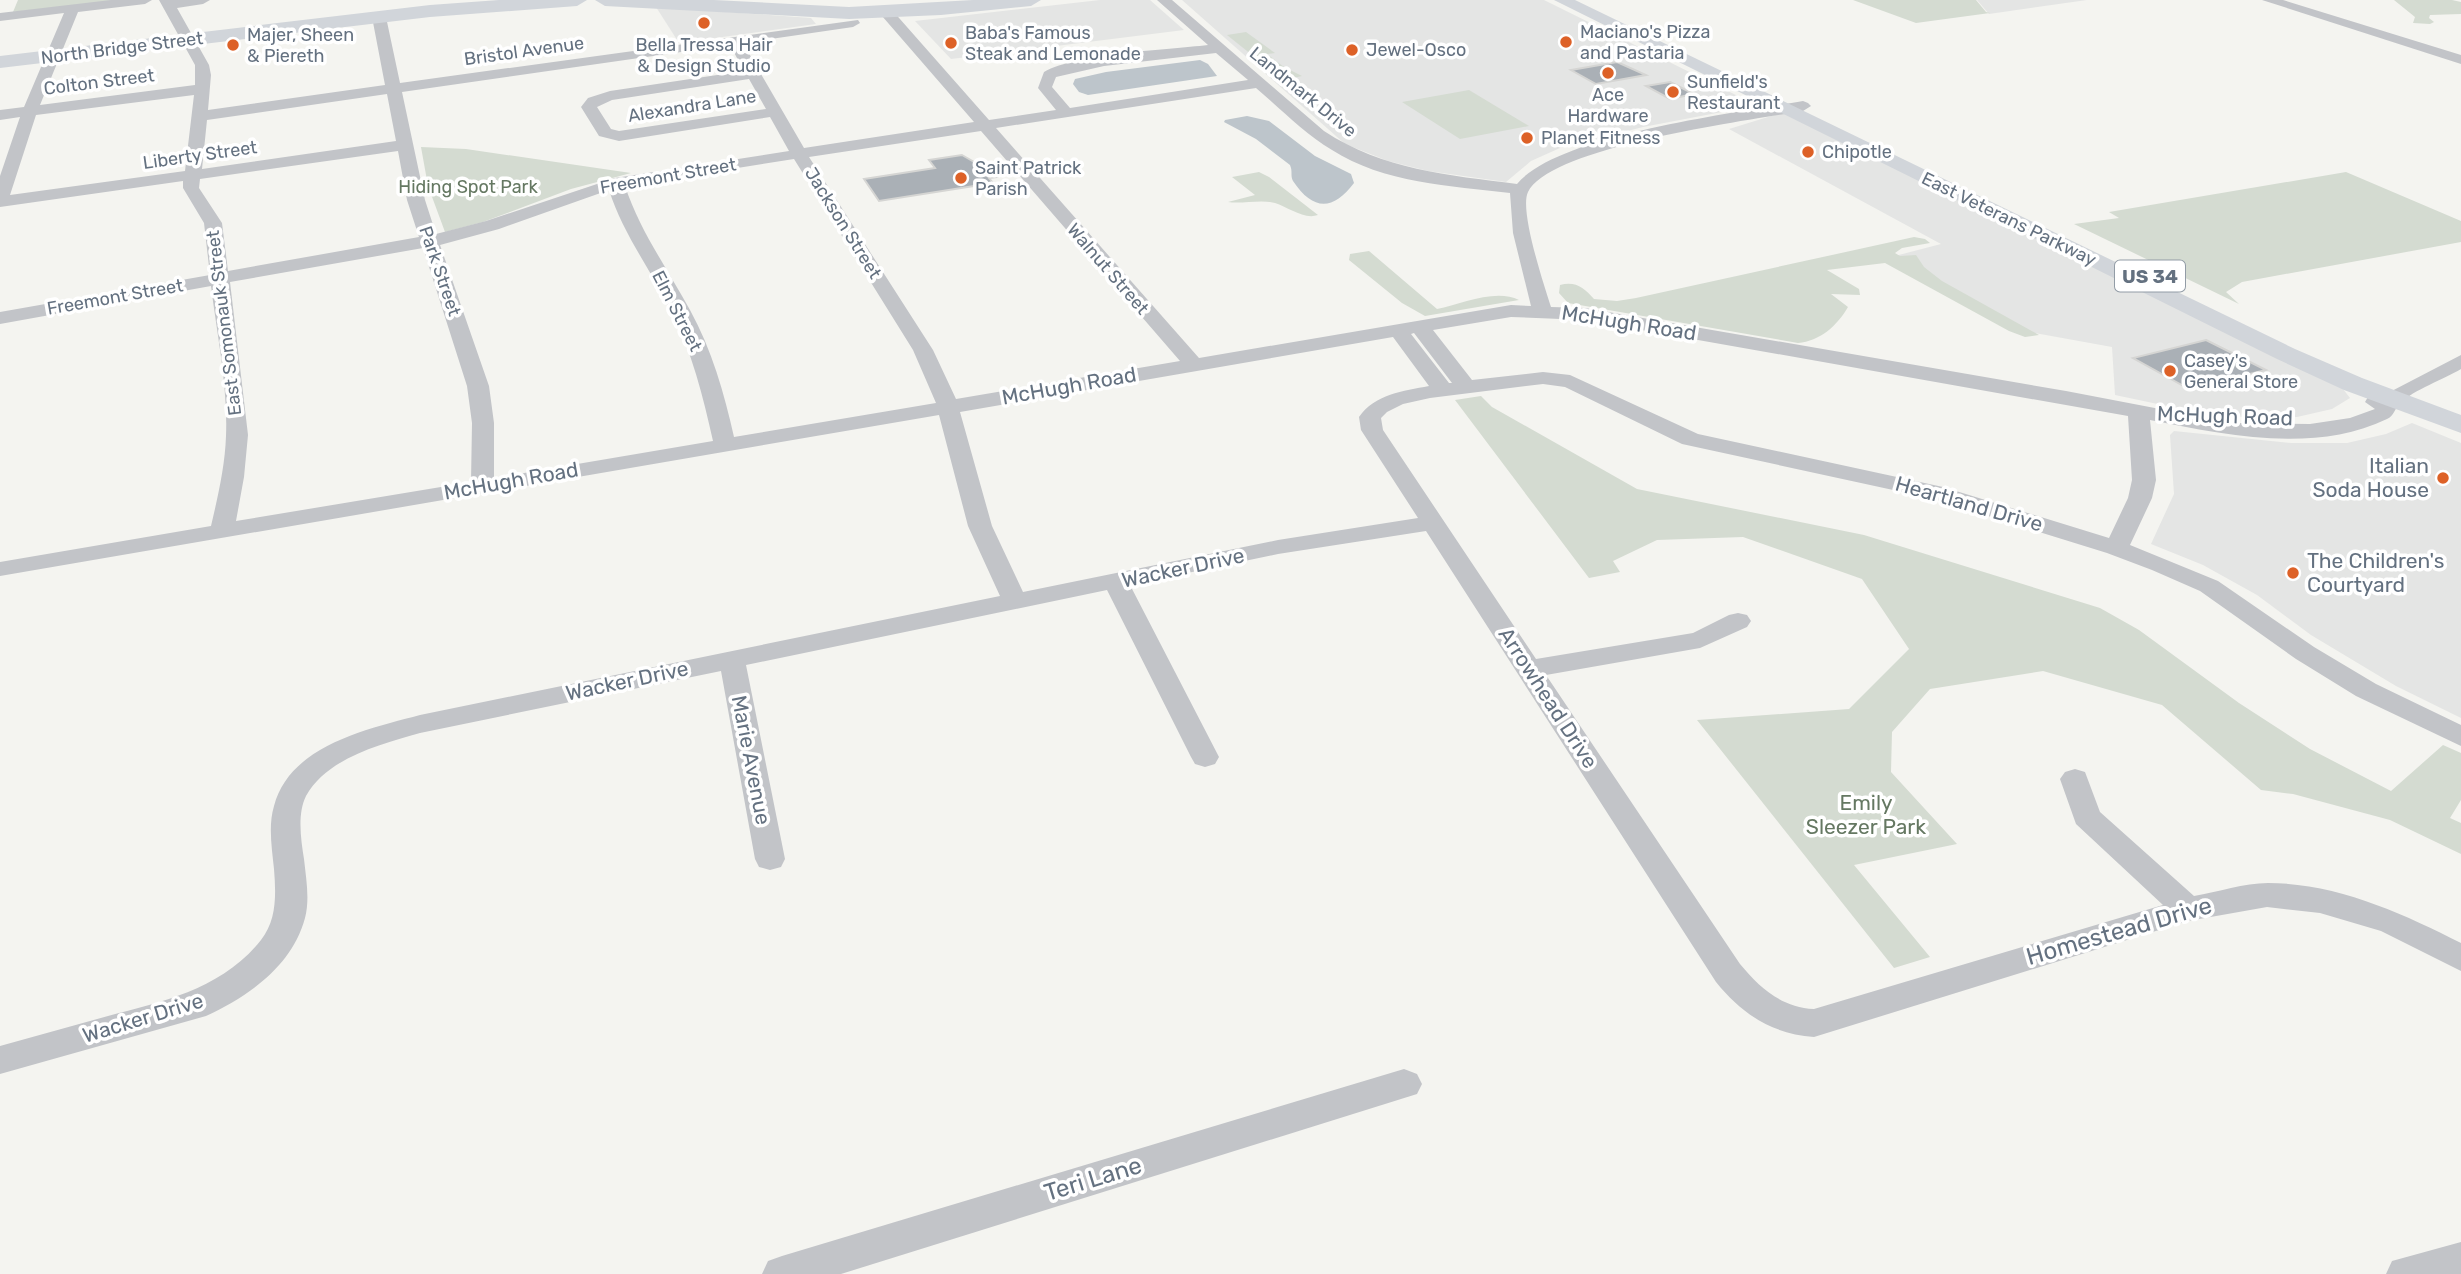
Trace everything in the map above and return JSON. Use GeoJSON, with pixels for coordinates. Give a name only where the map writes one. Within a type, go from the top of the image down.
{"type":"FeatureCollection","features":[{"type":"Feature","properties":{"kind":"highway","name":"North Bridge Street"},"geometry":{"type":"LineString","coordinates":[[0,62],[379,17],[577,0]]}},
{"type":"Feature","properties":{"kind":"highway"},"geometry":{"type":"LineString","coordinates":[[605,0],[806,13],[887,13],[1031,0]]}},
{"type":"Feature","properties":{"kind":"main road","name":"East Veterans Parkway"},"geometry":{"type":"LineString","coordinates":[[1562,0],[1796,108]]}},
{"type":"Feature","properties":{"kind":"main road","name":"East Veterans Parkway"},"geometry":{"type":"LineString","coordinates":[[1584,0],[2286,354],[2399,396],[2461,425]]}},
{"type":"Feature","properties":{"kind":"main road","name":"East Veterans Parkway"},"geometry":{"type":"LineString","coordinates":[[2399,396],[2461,412]]}},
{"type":"Feature","properties":{"kind":"street"},"geometry":{"type":"LineString","coordinates":[[0,17],[145,0]]}},
{"type":"Feature","properties":{"kind":"street"},"geometry":{"type":"LineString","coordinates":[[168,2],[203,0]]}},
{"type":"Feature","properties":{"kind":"street","name":"Landmark Drive"},"geometry":{"type":"LineString","coordinates":[[1164,0],[1332,145],[1357,157],[1407,173],[1520,189]]}},
{"type":"Feature","properties":{"kind":"street"},"geometry":{"type":"LineString","coordinates":[[2269,0],[2461,52]]}},
{"type":"Feature","properties":{"kind":"street"},"geometry":{"type":"LineString","coordinates":[[2291,0],[2461,60]]}},
{"type":"Feature","properties":{"kind":"street","name":"East Somonauk Street"},"geometry":{"type":"LineString","coordinates":[[168,2],[203,66],[203,89],[191,188],[213,223],[235,397],[237,435],[233,477],[222,531]]}},
{"type":"Feature","properties":{"kind":"street"},"geometry":{"type":"LineString","coordinates":[[0,202],[30,111],[73,8]]}},
{"type":"Feature","properties":{"kind":"street","name":"Walnut Street"},"geometry":{"type":"LineString","coordinates":[[887,13],[1194,365]]}},
{"type":"Feature","properties":{"kind":"street","name":"Park Street"},"geometry":{"type":"LineString","coordinates":[[379,17],[416,200],[432,241],[478,386],[483,423],[483,486]]}},
{"type":"Feature","properties":{"kind":"street","name":"Bristol Avenue"},"geometry":{"type":"LineString","coordinates":[[200,116],[853,23]]}},
{"type":"Feature","properties":{"kind":"street","name":"Jackson Street"},"geometry":{"type":"LineString","coordinates":[[734,40],[799,154],[923,350],[948,406]]}},
{"type":"Feature","properties":{"kind":"street"},"geometry":{"type":"LineString","coordinates":[[1066,112],[1045,88],[1051,74],[1085,66],[1219,48]]}},
{"type":"Feature","properties":{"kind":"street","name":"Alexandra Lane"},"geometry":{"type":"LineString","coordinates":[[753,74],[610,96],[593,101],[589,107],[605,133],[619,136],[775,112]]}},
{"type":"Feature","properties":{"kind":"street","name":"Freemont Street"},"geometry":{"type":"LineString","coordinates":[[0,317],[432,241],[495,224],[615,183],[1260,83]]}},
{"type":"Feature","properties":{"kind":"street","name":"Colton Street"},"geometry":{"type":"LineString","coordinates":[[0,115],[203,89]]}},
{"type":"Feature","properties":{"kind":"street"},"geometry":{"type":"LineString","coordinates":[[1542,311],[1517,209],[1520,189],[1544,166],[1581,151],[1796,108]]}},
{"type":"Feature","properties":{"kind":"street","name":"Liberty Street"},"geometry":{"type":"LineString","coordinates":[[0,202],[405,145]]}},
{"type":"Feature","properties":{"kind":"street","name":"Elm Street"},"geometry":{"type":"LineString","coordinates":[[615,183],[627,219],[681,311],[698,349],[712,388],[725,445]]}},
{"type":"Feature","properties":{"kind":"street","name":"McHugh Road"},"geometry":{"type":"LineString","coordinates":[[0,569],[1491,313],[1542,311],[1599,316],[2052,395],[2233,430],[2310,431],[2355,424],[2383,413],[2399,396],[2461,361]]}},
{"type":"Feature","properties":{"kind":"street"},"geometry":{"type":"LineString","coordinates":[[1419,326],[1455,389]]}},
{"type":"Feature","properties":{"kind":"street"},"geometry":{"type":"LineString","coordinates":[[1398,330],[1455,389]]}},
{"type":"Feature","properties":{"kind":"street","name":"Heartland Drive"},"geometry":{"type":"LineString","coordinates":[[1455,389],[1543,378],[1570,381],[1655,424],[1709,445],[1935,492],[2116,548],[2208,586],[2305,653],[2366,690],[2461,737]]}},
{"type":"Feature","properties":{"kind":"street","name":"Arrowhead Drive"},"geometry":{"type":"LineString","coordinates":[[1455,389],[1397,399],[1379,407],[1370,417],[1372,430],[1727,973],[1773,1026]]}},
{"type":"Feature","properties":{"kind":"street"},"geometry":{"type":"LineString","coordinates":[[948,406],[980,526],[1015,602]]}},
{"type":"Feature","properties":{"kind":"street"},"geometry":{"type":"LineString","coordinates":[[2116,548],[2140,498],[2144,480],[2139,413]]}},
{"type":"Feature","properties":{"kind":"street","name":"Wacker Drive"},"geometry":{"type":"LineString","coordinates":[[0,1060],[194,1006],[219,995],[257,965],[279,939],[289,917],[291,899],[286,812],[294,790],[310,773],[336,754],[379,735],[421,724],[1278,547],[1432,523]]}},
{"type":"Feature","properties":{"kind":"street"},"geometry":{"type":"LineString","coordinates":[[1116,582],[1205,757]]}},
{"type":"Feature","properties":{"kind":"street"},"geometry":{"type":"LineString","coordinates":[[1530,669],[1700,640],[1738,621]]}},
{"type":"Feature","properties":{"kind":"street","name":"Marie Avenue"},"geometry":{"type":"LineString","coordinates":[[732,660],[769,859]]}},
{"type":"Feature","properties":{"kind":"street"},"geometry":{"type":"LineString","coordinates":[[2075,779],[2087,817],[2188,909]]}},
{"type":"Feature","properties":{"kind":"street","name":"Homestead Drive"},"geometry":{"type":"LineString","coordinates":[[1773,1026],[1814,1023],[2188,909],[2267,895],[2320,901],[2392,922],[2461,958]]}},
{"type":"Feature","properties":{"kind":"street","name":"Teri Lane"},"geometry":{"type":"LineString","coordinates":[[782,1274],[1404,1084]]}},
{"type":"Feature","properties":{"kind":"street"},"geometry":{"type":"LineString","coordinates":[[2406,1274],[2461,1260]]}},
{"type":"Feature","properties":{"kind":"shaded area"},"geometry":{"type":"Polygon","coordinates":[[[1100,0],[1150,0],[1184,30],[951,59],[915,21],[1100,0]]]}},
{"type":"Feature","properties":{"kind":"shaded area"},"geometry":{"type":"Polygon","coordinates":[[[1182,0],[1544,0],[1750,102],[1748,107],[1643,127],[1560,148],[1531,161],[1506,182],[1428,171],[1388,161],[1345,144],[1182,0]]]}},
{"type":"Feature","properties":{"kind":"shaded area"},"geometry":{"type":"Polygon","coordinates":[[[1977,0],[2087,0],[1989,14],[1977,0]]]}},
{"type":"Feature","properties":{"kind":"shaded area"},"geometry":{"type":"Polygon","coordinates":[[[656,7],[811,18],[816,24],[679,43],[656,7]]]}},
{"type":"Feature","properties":{"kind":"shaded area"},"geometry":{"type":"Polygon","coordinates":[[[1200,60],[1208,64],[1217,76],[1088,95],[1079,92],[1073,84],[1075,79],[1106,72],[1200,60]]]}},
{"type":"Feature","properties":{"kind":"shaded area"},"geometry":{"type":"Polygon","coordinates":[[[1787,111],[2336,380],[2350,398],[2332,409],[2297,417],[2256,418],[2205,414],[2115,395],[2112,347],[2029,332],[1891,257],[1941,244],[1729,129],[1787,111]]]}},
{"type":"Feature","properties":{"kind":"shaded area"},"geometry":{"type":"Polygon","coordinates":[[[1247,116],[1269,121],[1315,156],[1351,174],[1354,183],[1331,203],[1323,204],[1308,198],[1293,181],[1290,165],[1256,139],[1224,122],[1247,116]]]}},
{"type":"Feature","properties":{"kind":"shaded area"},"geometry":{"type":"Polygon","coordinates":[[[2412,423],[2461,443],[2461,718],[2396,686],[2311,635],[2257,595],[2203,565],[2151,544],[2174,494],[2170,435],[2174,431],[2291,443],[2347,443],[2386,434],[2412,423]]]}},
{"type":"Feature","properties":{"kind":"green space"},"geometry":{"type":"Polygon","coordinates":[[[18,0],[122,0],[13,12],[18,0]]]}},
{"type":"Feature","properties":{"kind":"green space"},"geometry":{"type":"Polygon","coordinates":[[[1853,0],[1976,0],[1990,13],[1916,23],[1853,0]]]}},
{"type":"Feature","properties":{"kind":"green space"},"geometry":{"type":"Polygon","coordinates":[[[2394,0],[2452,0],[2461,2],[2461,14],[2430,15],[2429,18],[2434,22],[2430,24],[2413,23],[2415,17],[2394,0]]]}},
{"type":"Feature","properties":{"kind":"green space"},"geometry":{"type":"Polygon","coordinates":[[[1246,32],[1275,53],[1267,54],[1302,76],[1289,79],[1277,75],[1227,35],[1246,32]]]}},
{"type":"Feature","properties":{"kind":"green space"},"geometry":{"type":"Polygon","coordinates":[[[1469,90],[1529,126],[1460,139],[1402,102],[1469,90]]]}},
{"type":"Feature","properties":{"kind":"green space","name":"Hiding Spot Park"},"geometry":{"type":"Polygon","coordinates":[[[421,147],[466,149],[631,173],[571,189],[483,222],[445,232],[428,186],[421,147]]]}},
{"type":"Feature","properties":{"kind":"green space"},"geometry":{"type":"Polygon","coordinates":[[[1259,172],[1318,215],[1302,214],[1270,202],[1228,202],[1255,195],[1232,177],[1259,172]]]}},
{"type":"Feature","properties":{"kind":"green space"},"geometry":{"type":"Polygon","coordinates":[[[2346,172],[2461,221],[2461,242],[2242,282],[2226,292],[2239,304],[2074,224],[2119,218],[2109,212],[2346,172]]]}},
{"type":"Feature","properties":{"kind":"green space"},"geometry":{"type":"Polygon","coordinates":[[[1914,237],[1930,243],[1902,248],[1895,253],[1900,256],[1916,255],[1924,267],[1942,281],[2039,335],[2025,337],[2009,331],[1885,263],[1827,270],[1859,289],[1860,295],[1831,294],[1848,307],[1844,314],[1821,336],[1798,343],[1568,303],[1559,293],[1560,285],[1571,284],[1583,289],[1594,299],[1617,301],[1914,237]]]}},
{"type":"Feature","properties":{"kind":"green space"},"geometry":{"type":"Polygon","coordinates":[[[1369,251],[1437,309],[1489,296],[1519,300],[1425,316],[1402,303],[1349,260],[1350,254],[1369,251]]]}},
{"type":"Feature","properties":{"kind":"green space","name":"Emily Sleezer Park"},"geometry":{"type":"Polygon","coordinates":[[[1481,396],[1492,407],[1637,489],[1864,535],[2100,608],[2139,630],[2239,703],[2310,749],[2391,791],[2443,745],[2461,753],[2461,800],[2450,818],[2461,823],[2461,854],[2390,820],[2293,794],[2261,790],[2162,705],[2043,671],[1930,689],[1892,732],[1891,772],[1957,844],[1854,865],[1930,957],[1894,968],[1697,720],[1849,709],[1909,649],[1862,579],[1743,537],[1657,540],[1613,561],[1620,572],[1589,578],[1455,400],[1481,396]]]}},
{"type":"Feature","properties":{"kind":"building","name":"Ace Hardware"},"geometry":{"type":"Polygon","coordinates":[[[1617,62],[1646,75],[1596,84],[1571,70],[1617,62]]]}},
{"type":"Feature","properties":{"kind":"building","name":"Sunfield's Restaurant"},"geometry":{"type":"Polygon","coordinates":[[[1670,82],[1694,94],[1670,99],[1646,86],[1670,82]]]}},
{"type":"Feature","properties":{"kind":"building","name":"Saint Patrick Parish"},"geometry":{"type":"Polygon","coordinates":[[[962,155],[976,163],[984,162],[997,177],[989,178],[993,183],[879,201],[864,179],[935,168],[929,160],[962,155]]]}},
{"type":"Feature","properties":{"kind":"building"},"geometry":{"type":"Polygon","coordinates":[[[2206,340],[2266,370],[2189,389],[2133,358],[2206,340]]]}},
{"type":"Feature","properties":{"kind":"place","name":"Bella Tressa Hair & Design Studio"},"geometry":{"type":"Point","coordinates":[704,23]}},
{"type":"Feature","properties":{"kind":"place","name":"Maciano's Pizza and Pastaria"},"geometry":{"type":"Point","coordinates":[1566,42]}},
{"type":"Feature","properties":{"kind":"place","name":"Baba's Famous Steak and Lemonade"},"geometry":{"type":"Point","coordinates":[951,43]}},
{"type":"Feature","properties":{"kind":"place","name":"Majer, Sheen & Piereth"},"geometry":{"type":"Point","coordinates":[233,45]}},
{"type":"Feature","properties":{"kind":"place","name":"Jewel-Osco"},"geometry":{"type":"Point","coordinates":[1352,50]}},
{"type":"Feature","properties":{"kind":"place","name":"Ace Hardware"},"geometry":{"type":"Point","coordinates":[1608,73]}},
{"type":"Feature","properties":{"kind":"place","name":"Sunfield's Restaurant"},"geometry":{"type":"Point","coordinates":[1673,92]}},
{"type":"Feature","properties":{"kind":"place","name":"Planet Fitness"},"geometry":{"type":"Point","coordinates":[1527,138]}},
{"type":"Feature","properties":{"kind":"place","name":"Chipotle"},"geometry":{"type":"Point","coordinates":[1808,152]}},
{"type":"Feature","properties":{"kind":"place","name":"Saint Patrick Parish"},"geometry":{"type":"Point","coordinates":[961,178]}},
{"type":"Feature","properties":{"kind":"place","name":"Casey's General Store"},"geometry":{"type":"Point","coordinates":[2170,371]}},
{"type":"Feature","properties":{"kind":"place","name":"Italian Soda House"},"geometry":{"type":"Point","coordinates":[2443,478]}},
{"type":"Feature","properties":{"kind":"place","name":"The Children's Courtyard"},"geometry":{"type":"Point","coordinates":[2293,573]}}]}
